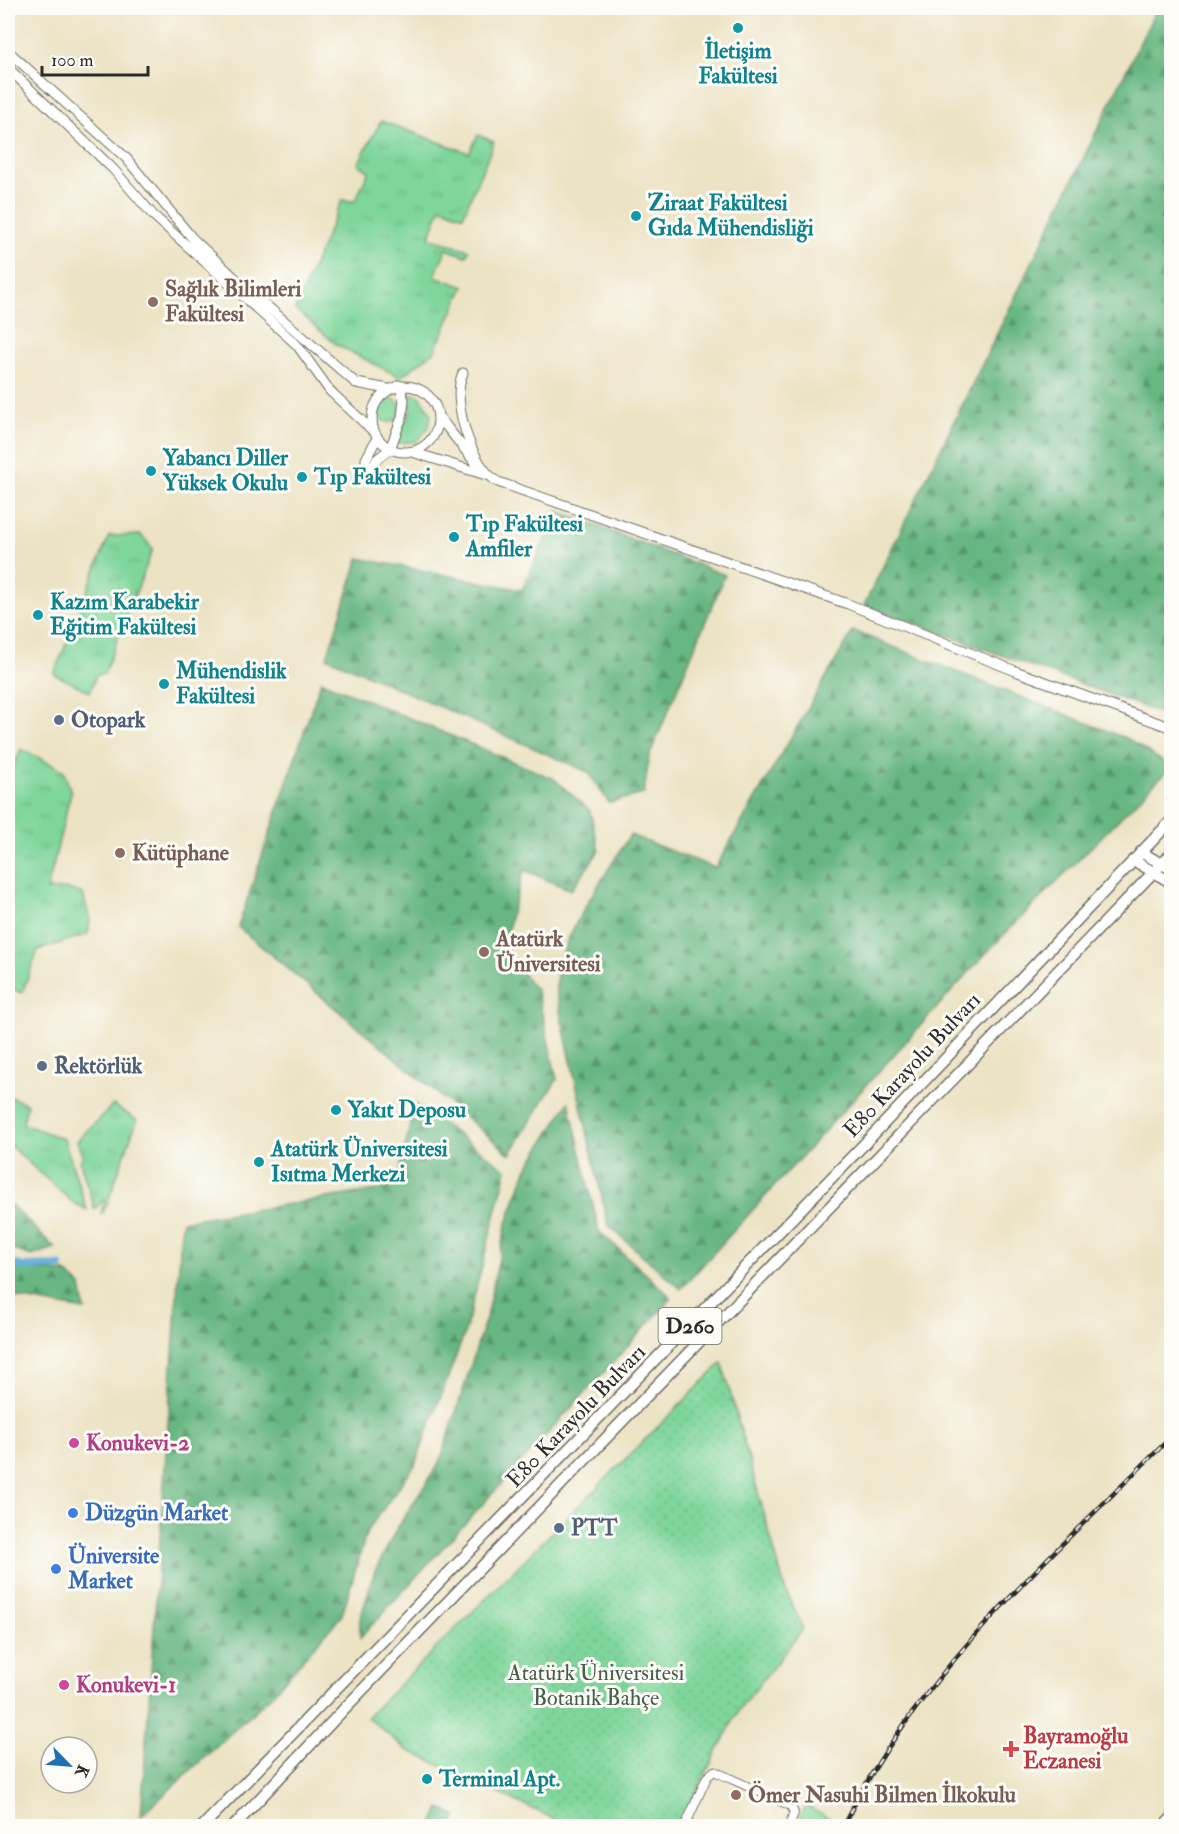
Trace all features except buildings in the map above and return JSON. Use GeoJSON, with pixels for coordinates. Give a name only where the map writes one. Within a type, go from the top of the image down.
{"type":"FeatureCollection","features":[{"type":"Feature","properties":{"kind":"main road"},"geometry":{"type":"LineString","coordinates":[[8,51],[126,158],[193,239],[237,280],[356,383],[388,389]]}},
{"type":"Feature","properties":{"kind":"main road"},"geometry":{"type":"LineString","coordinates":[[8,68],[113,169],[153,216],[297,345],[330,391],[390,449],[412,452],[488,477],[616,525],[848,604],[1018,672],[1172,728]]}},
{"type":"Feature","properties":{"kind":"main road"},"geometry":{"type":"LineString","coordinates":[[463,373],[459,382],[459,403],[465,430],[488,477]]}},
{"type":"Feature","properties":{"kind":"main road"},"geometry":{"type":"LineString","coordinates":[[399,385],[404,410],[390,449],[377,459],[367,480],[366,459],[375,434],[371,422],[375,403],[388,389],[399,385],[421,389],[436,406],[439,417],[488,477]]}},
{"type":"Feature","properties":{"kind":"main road"},"geometry":{"type":"LineString","coordinates":[[412,452],[432,439],[439,417]]}},
{"type":"Feature","properties":{"kind":"main road","name":"E80 Karayolu Bulvarı"},"geometry":{"type":"LineString","coordinates":[[203,1827],[864,1145],[1172,820]]}},
{"type":"Feature","properties":{"kind":"main road","name":"E80 Karayolu Bulvarı"},"geometry":{"type":"LineString","coordinates":[[234,1827],[353,1699],[1172,853]]}},
{"type":"Feature","properties":{"kind":"main road"},"geometry":{"type":"LineString","coordinates":[[1137,856],[1157,868],[1172,883]]}},
{"type":"Feature","properties":{"kind":"main road"},"geometry":{"type":"LineString","coordinates":[[1157,868],[1172,870]]}},
{"type":"Feature","properties":{"kind":"main road"},"geometry":{"type":"LineString","coordinates":[[1164,1827],[1172,1818]]}},
{"type":"Feature","properties":{"kind":"street"},"geometry":{"type":"LineString","coordinates":[[685,1827],[707,1777],[712,1772],[718,1772],[789,1805],[794,1813],[789,1827]]}},
{"type":"Feature","properties":{"kind":"green space"},"geometry":{"type":"Polygon","coordinates":[[[1157,8],[1172,8],[1171,717],[864,605],[1157,8]]]}},
{"type":"Feature","properties":{"kind":"green space"},"geometry":{"type":"Polygon","coordinates":[[[381,121],[469,153],[478,135],[494,142],[463,216],[441,207],[429,238],[469,250],[466,256],[446,249],[435,276],[464,287],[434,352],[400,377],[337,345],[295,309],[342,200],[355,201],[369,171],[358,164],[381,121]]]}},
{"type":"Feature","properties":{"kind":"green space"},"geometry":{"type":"Polygon","coordinates":[[[406,395],[420,396],[431,414],[429,427],[416,442],[399,443],[396,440],[411,411],[406,395]]]}},
{"type":"Feature","properties":{"kind":"green space"},"geometry":{"type":"Polygon","coordinates":[[[389,398],[394,399],[400,405],[400,415],[394,421],[389,422],[384,421],[378,415],[377,410],[378,405],[384,399],[389,398]]]}},
{"type":"Feature","properties":{"kind":"green space"},"geometry":{"type":"Polygon","coordinates":[[[558,511],[725,575],[649,757],[644,794],[609,803],[588,772],[327,657],[359,558],[522,590],[558,511]]]}},
{"type":"Feature","properties":{"kind":"green space"},"geometry":{"type":"Polygon","coordinates":[[[141,535],[153,549],[104,674],[96,675],[90,692],[54,674],[109,536],[141,535]]]}},
{"type":"Feature","properties":{"kind":"green space"},"geometry":{"type":"Polygon","coordinates":[[[853,631],[1128,739],[1171,767],[991,948],[681,1289],[608,1225],[561,1017],[556,985],[559,966],[574,927],[630,835],[715,868],[853,631]]]}},
{"type":"Feature","properties":{"kind":"green space"},"geometry":{"type":"Polygon","coordinates":[[[321,681],[554,779],[590,811],[599,851],[571,890],[524,870],[510,918],[506,953],[537,991],[557,1079],[510,1154],[238,927],[321,681]]]}},
{"type":"Feature","properties":{"kind":"green space"},"geometry":{"type":"Polygon","coordinates":[[[21,749],[63,770],[71,792],[47,890],[68,889],[83,894],[90,920],[88,934],[38,950],[22,993],[8,987],[8,781],[21,749]]]}},
{"type":"Feature","properties":{"kind":"green space"},"geometry":{"type":"Polygon","coordinates":[[[8,1096],[27,1104],[23,1124],[64,1139],[87,1210],[72,1202],[8,1144],[8,1096]]]}},
{"type":"Feature","properties":{"kind":"green space"},"geometry":{"type":"Polygon","coordinates":[[[569,1102],[599,1231],[672,1298],[360,1638],[360,1619],[374,1573],[396,1530],[440,1462],[486,1318],[506,1226],[526,1170],[569,1102]]]}},
{"type":"Feature","properties":{"kind":"green space"},"geometry":{"type":"Polygon","coordinates":[[[415,1104],[507,1170],[465,1332],[415,1465],[367,1531],[342,1615],[271,1696],[141,1816],[182,1221],[396,1187],[415,1104]]]}},
{"type":"Feature","properties":{"kind":"green space"},"geometry":{"type":"Polygon","coordinates":[[[113,1105],[137,1120],[106,1207],[101,1215],[104,1198],[95,1210],[80,1162],[83,1155],[77,1141],[113,1105]]]}},
{"type":"Feature","properties":{"kind":"green space"},"geometry":{"type":"Polygon","coordinates":[[[8,1202],[55,1248],[32,1256],[8,1248],[8,1202]]]}},
{"type":"Feature","properties":{"kind":"green space"},"geometry":{"type":"Polygon","coordinates":[[[8,1268],[65,1272],[81,1286],[85,1310],[8,1296],[8,1268]]]}},
{"type":"Feature","properties":{"kind":"green space","name":"Atatürk Üniversitesi Botanik Bahçe"},"geometry":{"type":"Polygon","coordinates":[[[722,1363],[785,1589],[803,1629],[739,1710],[678,1826],[565,1826],[407,1750],[367,1717],[722,1363]]]}},
{"type":"Feature","properties":{"kind":"green space"},"geometry":{"type":"Polygon","coordinates":[[[806,1806],[835,1821],[833,1826],[795,1826],[806,1806]]]}},
{"type":"Feature","properties":{"kind":"green space"},"geometry":{"type":"Polygon","coordinates":[[[440,1808],[458,1816],[452,1826],[432,1826],[440,1808]]]}},
{"type":"Feature","properties":{"kind":"waterway"},"geometry":{"type":"LineString","coordinates":[[8,1262],[23,1267],[60,1266]]}},
{"type":"Feature","properties":{"kind":"railway"},"geometry":{"type":"LineString","coordinates":[[843,1826],[874,1769],[910,1716],[949,1666],[1034,1572],[1172,1436]]}},
{"type":"Feature","properties":{"kind":"place","name":"İletişim Fakültesi"},"geometry":{"type":"Point","coordinates":[738,28]}},
{"type":"Feature","properties":{"kind":"place","name":"Ziraat Fakültesi Gıda Mühendisliği"},"geometry":{"type":"Point","coordinates":[636,216]}},
{"type":"Feature","properties":{"kind":"place","name":"Sağlık Bilimleri Fakültesi"},"geometry":{"type":"Point","coordinates":[153,302]}},
{"type":"Feature","properties":{"kind":"place","name":"Yabancı Diller Yüksek Okulu"},"geometry":{"type":"Point","coordinates":[151,471]}},
{"type":"Feature","properties":{"kind":"place","name":"Tıp Fakültesi"},"geometry":{"type":"Point","coordinates":[302,477]}},
{"type":"Feature","properties":{"kind":"place","name":"Tıp Fakültesi Amfiler"},"geometry":{"type":"Point","coordinates":[454,537]}},
{"type":"Feature","properties":{"kind":"place","name":"Kazım Karabekir Eğitim Fakültesi"},"geometry":{"type":"Point","coordinates":[38,615]}},
{"type":"Feature","properties":{"kind":"place","name":"Mühendislik Fakültesi"},"geometry":{"type":"Point","coordinates":[164,684]}},
{"type":"Feature","properties":{"kind":"place","name":"Otopark"},"geometry":{"type":"Point","coordinates":[59,720]}},
{"type":"Feature","properties":{"kind":"place","name":"Kütüphane"},"geometry":{"type":"Point","coordinates":[120,853]}},
{"type":"Feature","properties":{"kind":"place","name":"Atatürk Üniversitesi"},"geometry":{"type":"Point","coordinates":[484,952]}},
{"type":"Feature","properties":{"kind":"place","name":"Rektörlük"},"geometry":{"type":"Point","coordinates":[42,1066]}},
{"type":"Feature","properties":{"kind":"place","name":"Yakıt Deposu"},"geometry":{"type":"Point","coordinates":[336,1110]}},
{"type":"Feature","properties":{"kind":"place","name":"Atatürk Üniversitesi Isıtma Merkezi"},"geometry":{"type":"Point","coordinates":[259,1162]}},
{"type":"Feature","properties":{"kind":"place","name":"Konukevi-2"},"geometry":{"type":"Point","coordinates":[74,1443]}},
{"type":"Feature","properties":{"kind":"place","name":"Düzgün Market"},"geometry":{"type":"Point","coordinates":[73,1513]}},
{"type":"Feature","properties":{"kind":"place","name":"PTT"},"geometry":{"type":"Point","coordinates":[559,1528]}},
{"type":"Feature","properties":{"kind":"place","name":"Üniversite Market"},"geometry":{"type":"Point","coordinates":[56,1569]}},
{"type":"Feature","properties":{"kind":"place","name":"Konukevi-1"},"geometry":{"type":"Point","coordinates":[64,1685]}},
{"type":"Feature","properties":{"kind":"place","name":"Bayramoğlu Eczanesi"},"geometry":{"type":"Point","coordinates":[1011,1749]}},
{"type":"Feature","properties":{"kind":"place","name":"Terminal Apt."},"geometry":{"type":"Point","coordinates":[427,1779]}},
{"type":"Feature","properties":{"kind":"place","name":"Ömer Nasuhi Bilmen İlkokulu"},"geometry":{"type":"Point","coordinates":[736,1795]}}]}
